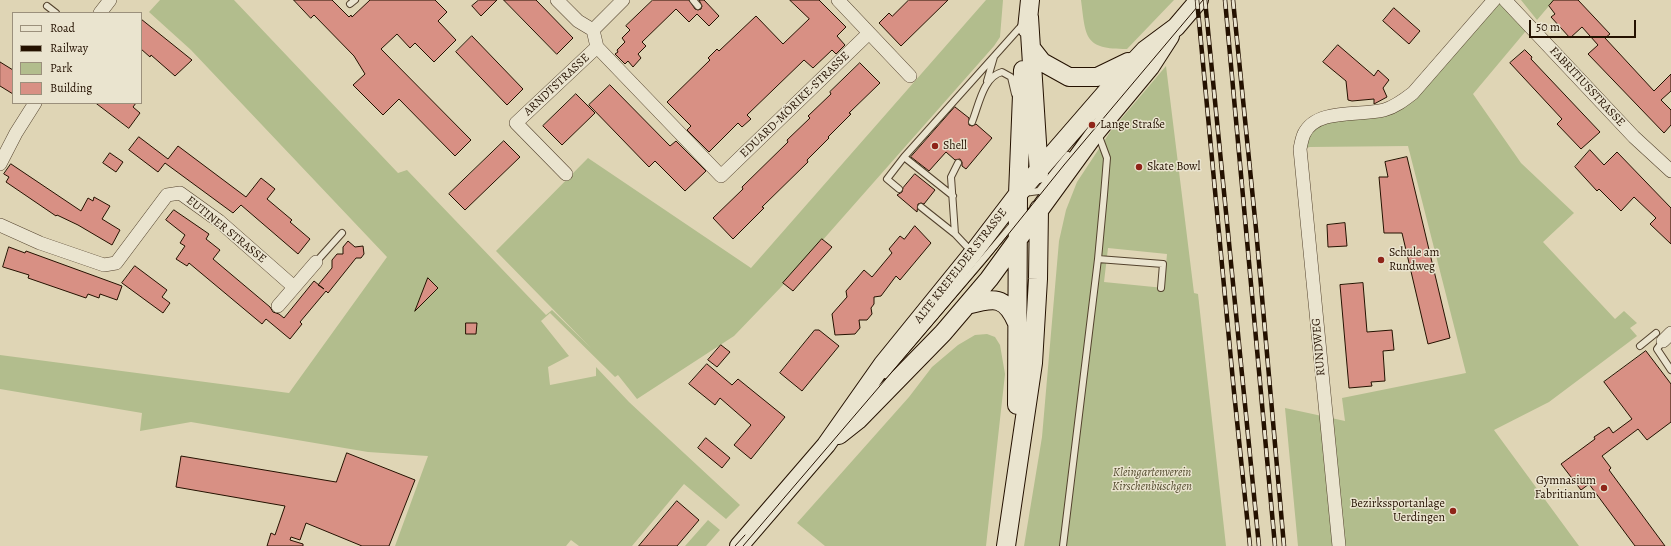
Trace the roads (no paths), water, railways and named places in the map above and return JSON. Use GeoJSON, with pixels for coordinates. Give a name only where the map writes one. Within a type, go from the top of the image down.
{"type":"FeatureCollection","features":[{"type":"Feature","properties":{"kind":"street"},"geometry":{"type":"LineString","coordinates":[[101,12],[110,0]]}},
{"type":"Feature","properties":{"kind":"street"},"geometry":{"type":"LineString","coordinates":[[557,0],[578,21],[593,30],[623,0]]}},
{"type":"Feature","properties":{"kind":"street"},"geometry":{"type":"LineString","coordinates":[[838,0],[910,76]]}},
{"type":"Feature","properties":{"kind":"street","name":"ALTE KREFELDER STRASSE"},"geometry":{"type":"LineString","coordinates":[[739,546],[826,445],[883,364],[1039,169],[1145,50],[1176,27],[1199,0]]}},
{"type":"Feature","properties":{"kind":"street","name":"RUNDWEG"},"geometry":{"type":"LineString","coordinates":[[1339,546],[1300,149],[1304,133],[1316,121],[1331,116],[1385,110],[1401,103],[1413,93],[1494,0]]}},
{"type":"Feature","properties":{"kind":"street","name":"FABRITIUSSTRASSE"},"geometry":{"type":"LineString","coordinates":[[1505,0],[1634,137],[1671,171]]}},
{"type":"Feature","properties":{"kind":"street"},"geometry":{"type":"LineString","coordinates":[[826,445],[858,420],[943,333],[1000,266],[1018,241],[1027,215],[1039,191],[1030,8]]}},
{"type":"Feature","properties":{"kind":"street"},"geometry":{"type":"LineString","coordinates":[[1006,546],[1033,363],[1038,279],[1027,215],[1018,194],[1020,115],[1026,35],[1030,8]]}},
{"type":"Feature","properties":{"kind":"street"},"geometry":{"type":"LineString","coordinates":[[1027,215],[1090,135],[1150,67],[1176,27]]}},
{"type":"Feature","properties":{"kind":"street","name":"ARNDTSTRASSE"},"geometry":{"type":"LineString","coordinates":[[593,30],[597,47],[721,176]]}},
{"type":"Feature","properties":{"kind":"street","name":"EDUARD-MÖRIKE-STRASSE"},"geometry":{"type":"LineString","coordinates":[[721,176],[869,34]]}},
{"type":"Feature","properties":{"kind":"street","name":"ARNDTSTRASSE"},"geometry":{"type":"LineString","coordinates":[[566,174],[516,123],[597,47]]}},
{"type":"Feature","properties":{"kind":"street"},"geometry":{"type":"LineString","coordinates":[[1031,48],[1042,62],[1055,70],[1070,77],[1085,78],[1097,77],[1130,62],[1145,50]]}},
{"type":"Feature","properties":{"kind":"street"},"geometry":{"type":"LineString","coordinates":[[0,164],[16,133],[35,104]]}},
{"type":"Feature","properties":{"kind":"street","name":"EUTINER STRASSE"},"geometry":{"type":"LineString","coordinates":[[0,225],[40,243],[104,265],[116,263],[167,195],[180,193],[219,222],[294,287]]}},
{"type":"Feature","properties":{"kind":"street"},"geometry":{"type":"LineString","coordinates":[[1018,241],[1018,461]]}},
{"type":"Feature","properties":{"kind":"street"},"geometry":{"type":"LineString","coordinates":[[278,306],[316,262]]}},
{"type":"Feature","properties":{"kind":"street"},"geometry":{"type":"LineString","coordinates":[[967,305],[989,299],[1005,303],[1012,311],[1017,324]]}},
{"type":"Feature","properties":{"kind":"lane"},"geometry":{"type":"LineString","coordinates":[[693,0],[698,6]]}},
{"type":"Feature","properties":{"kind":"lane"},"geometry":{"type":"LineString","coordinates":[[46,6],[55,12]]}},
{"type":"Feature","properties":{"kind":"lane"},"geometry":{"type":"LineString","coordinates":[[898,189],[887,178],[994,56],[1030,8]]}},
{"type":"Feature","properties":{"kind":"lane"},"geometry":{"type":"LineString","coordinates":[[972,122],[986,84],[994,56]]}},
{"type":"Feature","properties":{"kind":"lane"},"geometry":{"type":"LineString","coordinates":[[986,84],[994,74],[1002,72],[1011,76],[1020,115]]}},
{"type":"Feature","properties":{"kind":"lane"},"geometry":{"type":"LineString","coordinates":[[1064,546],[1098,259],[1107,158],[1100,139],[1090,135]]}},
{"type":"Feature","properties":{"kind":"lane"},"geometry":{"type":"LineString","coordinates":[[1018,194],[1039,191],[1074,149]]}},
{"type":"Feature","properties":{"kind":"lane"},"geometry":{"type":"LineString","coordinates":[[904,157],[953,196]]}},
{"type":"Feature","properties":{"kind":"lane"},"geometry":{"type":"LineString","coordinates":[[955,234],[951,178],[958,163]]}},
{"type":"Feature","properties":{"kind":"lane"},"geometry":{"type":"LineString","coordinates":[[921,207],[955,234],[973,253]]}},
{"type":"Feature","properties":{"kind":"lane"},"geometry":{"type":"LineString","coordinates":[[882,379],[1027,215]]}},
{"type":"Feature","properties":{"kind":"lane"},"geometry":{"type":"LineString","coordinates":[[316,262],[342,233]]}},
{"type":"Feature","properties":{"kind":"lane"},"geometry":{"type":"LineString","coordinates":[[1098,259],[1163,264],[1161,288]]}},
{"type":"Feature","properties":{"kind":"lane"},"geometry":{"type":"LineString","coordinates":[[1640,346],[1663,335]]}},
{"type":"Feature","properties":{"kind":"lane"},"geometry":{"type":"LineString","coordinates":[[1663,335],[1657,349],[1671,370]]}},
{"type":"Feature","properties":{"kind":"lane"},"geometry":{"type":"LineString","coordinates":[[826,445],[877,385]]}},
{"type":"Feature","properties":{"kind":"tram line"},"geometry":{"type":"LineString","coordinates":[[743,546],[986,262],[1064,165],[1203,0]]}},
{"type":"Feature","properties":{"kind":"tram line"},"geometry":{"type":"LineString","coordinates":[[735,546],[745,535]]}},
{"type":"Feature","properties":{"kind":"railway"},"geometry":{"type":"LineString","coordinates":[[1197,0],[1250,546]]}},
{"type":"Feature","properties":{"kind":"railway"},"geometry":{"type":"LineString","coordinates":[[1205,0],[1259,546]]}},
{"type":"Feature","properties":{"kind":"railway"},"geometry":{"type":"LineString","coordinates":[[1225,0],[1275,546]]}},
{"type":"Feature","properties":{"kind":"railway"},"geometry":{"type":"LineString","coordinates":[[1233,0],[1256,229],[1284,546]]}},
{"type":"Feature","properties":{"kind":"place","name":"Lange Straße"},"geometry":{"type":"Point","coordinates":[1092,125]}},
{"type":"Feature","properties":{"kind":"place","name":"Shell"},"geometry":{"type":"Point","coordinates":[935,146]}},
{"type":"Feature","properties":{"kind":"place","name":"Skate Bowl"},"geometry":{"type":"Point","coordinates":[1139,167]}},
{"type":"Feature","properties":{"kind":"place","name":"Schule am Rundweg"},"geometry":{"type":"Point","coordinates":[1381,260]}},
{"type":"Feature","properties":{"kind":"place","name":"Gymnasium Fabritianum"},"geometry":{"type":"Point","coordinates":[1604,488]}},
{"type":"Feature","properties":{"kind":"place","name":"Bezirkssportanlage Uerdingen"},"geometry":{"type":"Point","coordinates":[1453,511]}},
{"type":"Feature","properties":{"kind":"park label","name":"Kleingartenverein Kirschenbüschgen"},"geometry":{"type":"Point","coordinates":[1152,480]}}]}
